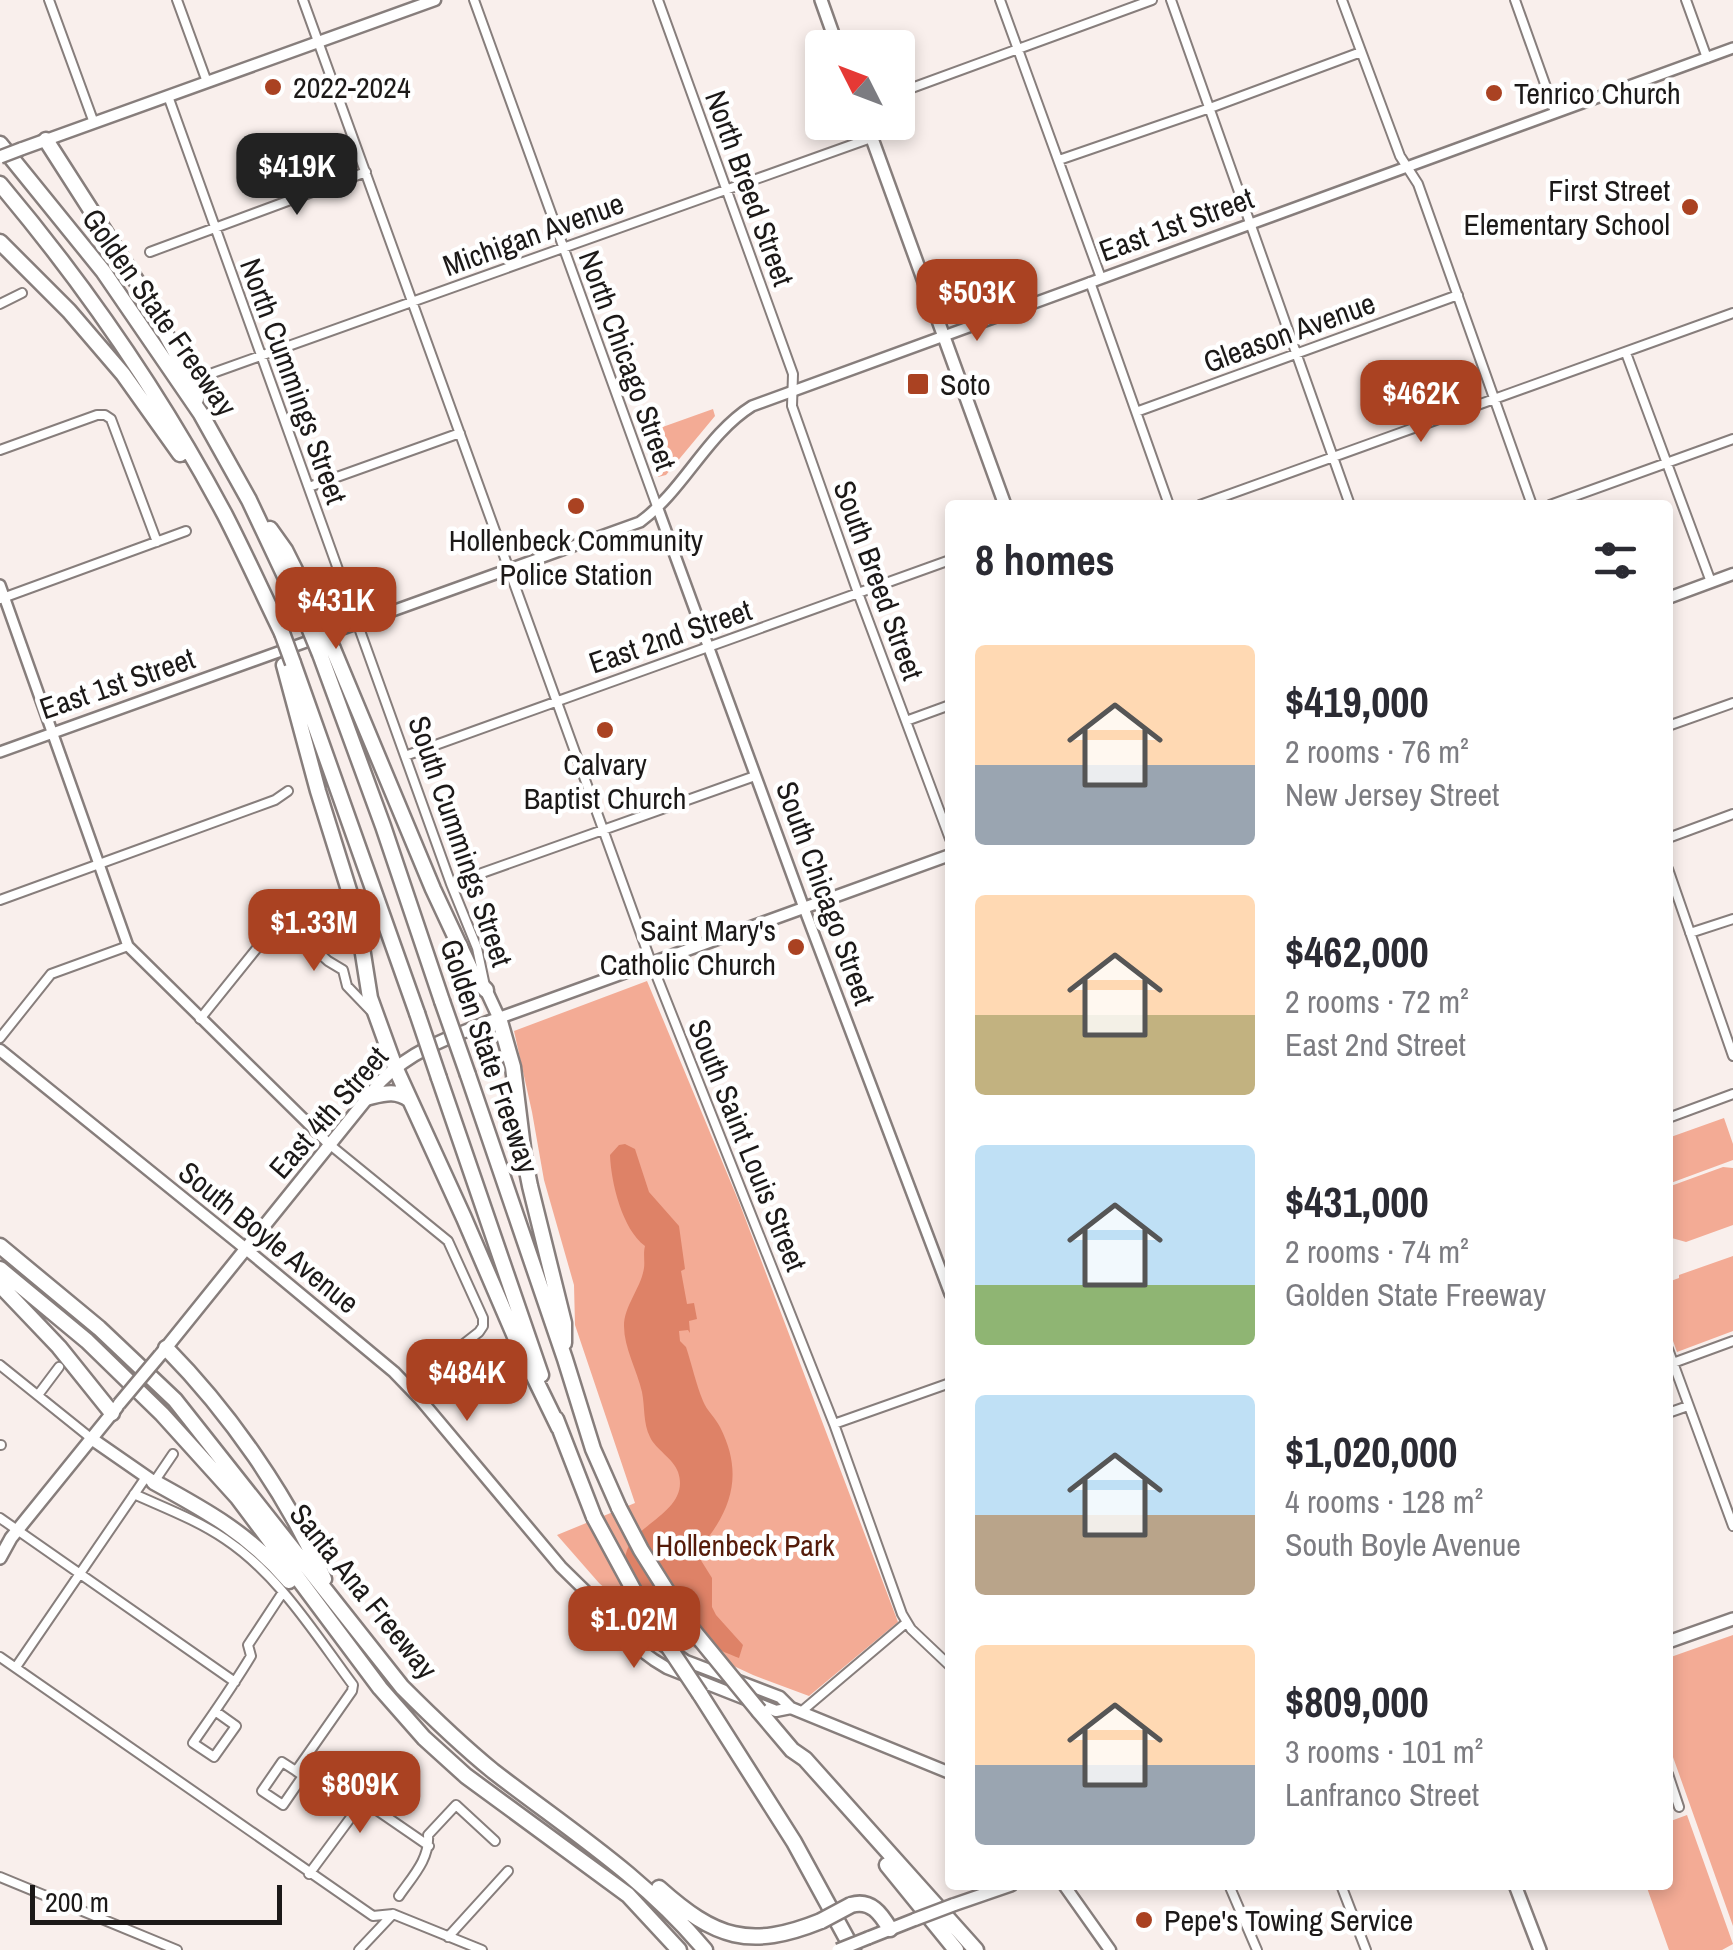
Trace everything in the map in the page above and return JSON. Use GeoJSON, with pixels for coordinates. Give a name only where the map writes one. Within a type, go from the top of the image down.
{"type":"FeatureCollection","features":[{"type":"Feature","properties":{"kind":"highway"},"geometry":{"type":"LineString","coordinates":[[46,140],[137,282],[190,378],[201,414]]}},
{"type":"Feature","properties":{"kind":"highway","name":"Golden State Freeway"},"geometry":{"type":"LineString","coordinates":[[0,144],[104,271],[201,414],[314,623],[593,1449],[640,1550],[687,1623],[759,1711],[976,1950]]}},
{"type":"Feature","properties":{"kind":"highway","name":"Golden State Freeway"},"geometry":{"type":"LineString","coordinates":[[0,184],[80,283],[157,397],[225,515],[278,631],[417,1013],[559,1428],[594,1517],[646,1612],[794,1842],[852,1950]]}},
{"type":"Feature","properties":{"kind":"highway"},"geometry":{"type":"LineString","coordinates":[[0,242],[69,311],[123,374],[225,515]]}},
{"type":"Feature","properties":{"kind":"highway"},"geometry":{"type":"LineString","coordinates":[[326,652],[475,979],[486,990]]}},
{"type":"Feature","properties":{"kind":"highway"},"geometry":{"type":"LineString","coordinates":[[288,664],[308,754],[357,916],[366,982],[395,1068],[559,1428]]}},
{"type":"Feature","properties":{"kind":"highway"},"geometry":{"type":"LineString","coordinates":[[498,1018],[513,1067],[530,1186],[564,1322],[565,1359]]}},
{"type":"Feature","properties":{"kind":"highway"},"geometry":{"type":"LineString","coordinates":[[365,1098],[392,1092],[410,1100]]}},
{"type":"Feature","properties":{"kind":"highway","name":"Santa Ana Freeway"},"geometry":{"type":"LineString","coordinates":[[0,1246],[99,1328],[175,1400],[402,1687],[434,1719],[490,1768],[624,1868],[705,1950]]}},
{"type":"Feature","properties":{"kind":"highway","name":"Santa Ana Freeway"},"geometry":{"type":"LineString","coordinates":[[0,1269],[87,1341],[162,1414],[238,1498],[380,1688],[424,1738],[466,1776],[628,1895],[679,1950]]}},
{"type":"Feature","properties":{"kind":"highway"},"geometry":{"type":"LineString","coordinates":[[0,1285],[116,1409]]}},
{"type":"Feature","properties":{"kind":"highway"},"geometry":{"type":"LineString","coordinates":[[163,1351],[214,1400],[282,1498],[333,1598]]}},
{"type":"Feature","properties":{"kind":"highway"},"geometry":{"type":"LineString","coordinates":[[150,1480],[245,1536],[273,1562],[380,1688]]}},
{"type":"Feature","properties":{"kind":"highway"},"geometry":{"type":"LineString","coordinates":[[792,1750],[956,1950]]}},
{"type":"Feature","properties":{"kind":"highway"},"geometry":{"type":"LineString","coordinates":[[624,1868],[646,1876],[713,1931],[750,1942],[772,1942],[792,1936],[860,1902],[880,1914],[890,1930]]}},
{"type":"Feature","properties":{"kind":"main road"},"geometry":{"type":"LineString","coordinates":[[821,0],[832,30]]}},
{"type":"Feature","properties":{"kind":"main road"},"geometry":{"type":"LineString","coordinates":[[0,156],[429,1]]}},
{"type":"Feature","properties":{"kind":"main road"},"geometry":{"type":"LineString","coordinates":[[872,140],[1003,500]]}},
{"type":"Feature","properties":{"kind":"main road"},"geometry":{"type":"LineString","coordinates":[[1673,596],[1733,574]]}},
{"type":"Feature","properties":{"kind":"main road","name":"East 4th Street"},"geometry":{"type":"LineString","coordinates":[[0,1558],[18,1530],[365,1098],[419,1050],[945,857]]}},
{"type":"Feature","properties":{"kind":"main road","name":"South Cummings Street"},"geometry":{"type":"LineString","coordinates":[[486,990],[498,1018]]}},
{"type":"Feature","properties":{"kind":"main road","name":"South Boyle Avenue"},"geometry":{"type":"LineString","coordinates":[[0,1050],[378,1358],[409,1388],[561,1567],[609,1614],[612,1629],[667,1668],[776,1711],[796,1710],[945,1772]]}},
{"type":"Feature","properties":{"kind":"main road"},"geometry":{"type":"LineString","coordinates":[[92,1439],[150,1480]]}},
{"type":"Feature","properties":{"kind":"main road"},"geometry":{"type":"LineString","coordinates":[[1673,1640],[1733,1619]]}},
{"type":"Feature","properties":{"kind":"main road"},"geometry":{"type":"LineString","coordinates":[[838,1950],[996,1890]]}},
{"type":"Feature","properties":{"kind":"main road"},"geometry":{"type":"LineString","coordinates":[[1068,1890],[1110,1950]]}},
{"type":"Feature","properties":{"kind":"main road"},"geometry":{"type":"LineString","coordinates":[[1518,1890],[1540,1950]]}},
{"type":"Feature","properties":{"kind":"street"},"geometry":{"type":"LineString","coordinates":[[49,0],[94,123]]}},
{"type":"Feature","properties":{"kind":"street"},"geometry":{"type":"LineString","coordinates":[[177,0],[207,82]]}},
{"type":"Feature","properties":{"kind":"street","name":"South Saint Louis Street"},"geometry":{"type":"LineString","coordinates":[[304,0],[651,962],[834,1424],[906,1623],[945,1661]]}},
{"type":"Feature","properties":{"kind":"street","name":"North Chicago Street"},"geometry":{"type":"LineString","coordinates":[[474,0],[658,509]]}},
{"type":"Feature","properties":{"kind":"street","name":"North Breed Street"},"geometry":{"type":"LineString","coordinates":[[658,0],[794,374],[793,392]]}},
{"type":"Feature","properties":{"kind":"street"},"geometry":{"type":"LineString","coordinates":[[1000,0],[1101,278]]}},
{"type":"Feature","properties":{"kind":"street"},"geometry":{"type":"LineString","coordinates":[[915,87],[1152,0]]}},
{"type":"Feature","properties":{"kind":"street"},"geometry":{"type":"LineString","coordinates":[[1171,0],[1348,500]]}},
{"type":"Feature","properties":{"kind":"street"},"geometry":{"type":"LineString","coordinates":[[1342,0],[1400,156],[1418,184],[1530,500]]}},
{"type":"Feature","properties":{"kind":"street"},"geometry":{"type":"LineString","coordinates":[[1515,0],[1555,112]]}},
{"type":"Feature","properties":{"kind":"street"},"geometry":{"type":"LineString","coordinates":[[1686,0],[1707,58]]}},
{"type":"Feature","properties":{"kind":"street","name":"East 1st Street"},"geometry":{"type":"LineString","coordinates":[[0,752],[640,522],[658,509],[729,422],[752,406],[1733,48]]}},
{"type":"Feature","properties":{"kind":"street"},"geometry":{"type":"LineString","coordinates":[[1059,160],[1361,52]]}},
{"type":"Feature","properties":{"kind":"street","name":"North Cummings Street"},"geometry":{"type":"LineString","coordinates":[[168,96],[357,624]]}},
{"type":"Feature","properties":{"kind":"street","name":"Michigan Avenue"},"geometry":{"type":"LineString","coordinates":[[210,374],[865,140]]}},
{"type":"Feature","properties":{"kind":"street"},"geometry":{"type":"LineString","coordinates":[[150,252],[366,172]]}},
{"type":"Feature","properties":{"kind":"street"},"geometry":{"type":"LineString","coordinates":[[1090,282],[1167,500]]}},
{"type":"Feature","properties":{"kind":"street"},"geometry":{"type":"LineString","coordinates":[[0,304],[22,294]]}},
{"type":"Feature","properties":{"kind":"street","name":"Gleason Avenue"},"geometry":{"type":"LineString","coordinates":[[1136,412],[1458,295]]}},
{"type":"Feature","properties":{"kind":"street"},"geometry":{"type":"LineString","coordinates":[[1214,500],[1733,313]]}},
{"type":"Feature","properties":{"kind":"street"},"geometry":{"type":"LineString","coordinates":[[1626,354],[1711,582]]}},
{"type":"Feature","properties":{"kind":"street","name":"South Breed Street"},"geometry":{"type":"LineString","coordinates":[[793,392],[792,406],[945,826]]}},
{"type":"Feature","properties":{"kind":"street"},"geometry":{"type":"LineString","coordinates":[[0,450],[96,415],[111,418],[157,542]]}},
{"type":"Feature","properties":{"kind":"street"},"geometry":{"type":"LineString","coordinates":[[309,487],[460,433]]}},
{"type":"Feature","properties":{"kind":"street"},"geometry":{"type":"LineString","coordinates":[[1564,500],[1733,439]]}},
{"type":"Feature","properties":{"kind":"street","name":"South Chicago Street"},"geometry":{"type":"LineString","coordinates":[[658,509],[945,1281]]}},
{"type":"Feature","properties":{"kind":"street"},"geometry":{"type":"LineString","coordinates":[[2,598],[186,531]]}},
{"type":"Feature","properties":{"kind":"street","name":"East 2nd Street"},"geometry":{"type":"LineString","coordinates":[[405,756],[945,562]]}},
{"type":"Feature","properties":{"kind":"street"},"geometry":{"type":"LineString","coordinates":[[0,586],[128,946],[329,1144],[448,1242],[484,1326],[409,1388]]}},
{"type":"Feature","properties":{"kind":"street","name":"South Cummings Street"},"geometry":{"type":"LineString","coordinates":[[357,624],[476,948],[486,990]]}},
{"type":"Feature","properties":{"kind":"street"},"geometry":{"type":"LineString","coordinates":[[1673,724],[1733,703]]}},
{"type":"Feature","properties":{"kind":"street"},"geometry":{"type":"LineString","coordinates":[[906,721],[945,707]]}},
{"type":"Feature","properties":{"kind":"street"},"geometry":{"type":"LineString","coordinates":[[451,884],[755,776]]}},
{"type":"Feature","properties":{"kind":"street"},"geometry":{"type":"LineString","coordinates":[[0,900],[275,800],[288,791]]}},
{"type":"Feature","properties":{"kind":"street"},"geometry":{"type":"LineString","coordinates":[[1673,836],[1733,814]]}},
{"type":"Feature","properties":{"kind":"street"},"geometry":{"type":"LineString","coordinates":[[1673,884],[1733,1056]]}},
{"type":"Feature","properties":{"kind":"street"},"geometry":{"type":"LineString","coordinates":[[1690,934],[1733,918]]}},
{"type":"Feature","properties":{"kind":"street"},"geometry":{"type":"LineString","coordinates":[[200,1018],[274,927],[282,923],[342,970],[347,986],[378,1019]]}},
{"type":"Feature","properties":{"kind":"street"},"geometry":{"type":"LineString","coordinates":[[0,1038],[51,974],[128,946]]}},
{"type":"Feature","properties":{"kind":"street"},"geometry":{"type":"LineString","coordinates":[[1673,1116],[1733,1094]]}},
{"type":"Feature","properties":{"kind":"street"},"geometry":{"type":"LineString","coordinates":[[1733,1341],[1673,1363],[1733,1526]]}},
{"type":"Feature","properties":{"kind":"street"},"geometry":{"type":"LineString","coordinates":[[0,1365],[92,1439]]}},
{"type":"Feature","properties":{"kind":"street"},"geometry":{"type":"LineString","coordinates":[[38,1394],[59,1367]]}},
{"type":"Feature","properties":{"kind":"street"},"geometry":{"type":"LineString","coordinates":[[834,1424],[945,1385]]}},
{"type":"Feature","properties":{"kind":"street"},"geometry":{"type":"LineString","coordinates":[[1673,1412],[1688,1406]]}},
{"type":"Feature","properties":{"kind":"street"},"geometry":{"type":"LineString","coordinates":[[16,1668],[134,1494],[173,1454]]}},
{"type":"Feature","properties":{"kind":"street"},"geometry":{"type":"LineString","coordinates":[[134,1494],[198,1523],[260,1567],[353,1685],[296,1771]]}},
{"type":"Feature","properties":{"kind":"street"},"geometry":{"type":"LineString","coordinates":[[0,1518],[235,1682]]}},
{"type":"Feature","properties":{"kind":"street"},"geometry":{"type":"LineString","coordinates":[[215,1711],[236,1726],[214,1757],[193,1743],[251,1656],[248,1645],[283,1592]]}},
{"type":"Feature","properties":{"kind":"street"},"geometry":{"type":"LineString","coordinates":[[796,1710],[906,1623]]}},
{"type":"Feature","properties":{"kind":"street"},"geometry":{"type":"LineString","coordinates":[[0,1656],[373,1916],[392,1914],[482,1950]]}},
{"type":"Feature","properties":{"kind":"street"},"geometry":{"type":"LineString","coordinates":[[304,1760],[429,1846]]}},
{"type":"Feature","properties":{"kind":"street"},"geometry":{"type":"LineString","coordinates":[[282,1762],[296,1771],[303,1776],[283,1805],[262,1791],[282,1762]]}},
{"type":"Feature","properties":{"kind":"street"},"geometry":{"type":"LineString","coordinates":[[1673,1789],[1679,1806]]}},
{"type":"Feature","properties":{"kind":"street"},"geometry":{"type":"LineString","coordinates":[[310,1874],[363,1800]]}},
{"type":"Feature","properties":{"kind":"street"},"geometry":{"type":"LineString","coordinates":[[398,1896],[426,1857],[428,1835],[456,1805],[495,1841]]}},
{"type":"Feature","properties":{"kind":"street"},"geometry":{"type":"LineString","coordinates":[[448,1937],[508,1870]]}},
{"type":"Feature","properties":{"kind":"street"},"geometry":{"type":"LineString","coordinates":[[0,1877],[177,1950]]}},
{"type":"Feature","properties":{"kind":"street"},"geometry":{"type":"LineString","coordinates":[[1231,1890],[1257,1950]]}},
{"type":"Feature","properties":{"kind":"street"},"geometry":{"type":"LineString","coordinates":[[1343,1890],[1366,1950]]}},
{"type":"Feature","properties":{"kind":"street"},"geometry":{"type":"LineString","coordinates":[[359,1950],[392,1914]]}},
{"type":"Feature","properties":{"kind":"green space"},"geometry":{"type":"Polygon","coordinates":[[[713,409],[715,416],[666,475],[658,477],[643,434],[713,409]]]}},
{"type":"Feature","properties":{"kind":"green space","name":"Hollenbeck Park"},"geometry":{"type":"Polygon","coordinates":[[[647,981],[739,1202],[898,1622],[809,1696],[654,1629],[599,1583],[557,1535],[635,1503],[575,1325],[574,1285],[544,1180],[514,1031],[647,981]]]}},
{"type":"Feature","properties":{"kind":"green space"},"geometry":{"type":"Polygon","coordinates":[[[1724,1118],[1733,1144],[1733,1160],[1673,1182],[1673,1136],[1724,1118]]]}},
{"type":"Feature","properties":{"kind":"green space"},"geometry":{"type":"Polygon","coordinates":[[[1723,1167],[1733,1168],[1733,1225],[1686,1242],[1673,1238],[1673,1185],[1723,1167]]]}},
{"type":"Feature","properties":{"kind":"green space"},"geometry":{"type":"Polygon","coordinates":[[[1733,1256],[1733,1331],[1677,1352],[1673,1341],[1673,1280],[1733,1256]]]}},
{"type":"Feature","properties":{"kind":"green space"},"geometry":{"type":"Polygon","coordinates":[[[1733,1635],[1733,1926],[1673,1757],[1673,1656],[1733,1635]]]}},
{"type":"Feature","properties":{"kind":"green space"},"geometry":{"type":"Polygon","coordinates":[[[1687,1815],[1733,1944],[1722,1950],[1669,1950],[1648,1890],[1673,1890],[1673,1820],[1687,1815]]]}},
{"type":"Feature","properties":{"kind":"shaded area"},"geometry":{"type":"Polygon","coordinates":[[[625,1144],[635,1149],[649,1192],[679,1226],[687,1304],[694,1303],[697,1319],[689,1321],[690,1333],[679,1331],[680,1341],[686,1347],[703,1401],[727,1444],[733,1476],[726,1506],[697,1554],[712,1578],[712,1607],[716,1615],[743,1645],[739,1658],[702,1642],[659,1615],[629,1582],[625,1563],[630,1544],[672,1504],[680,1484],[676,1467],[648,1432],[642,1392],[625,1334],[627,1311],[644,1268],[645,1246],[624,1217],[613,1178],[610,1155],[625,1144]]]}},
{"type":"Feature","properties":{"kind":"place","name":"2022-2024"},"geometry":{"type":"Point","coordinates":[273,87]}},
{"type":"Feature","properties":{"kind":"place","name":"Tenrico Church"},"geometry":{"type":"Point","coordinates":[1494,93]}},
{"type":"Feature","properties":{"kind":"place","name":"First Street Elementary School"},"geometry":{"type":"Point","coordinates":[1690,207]}},
{"type":"Feature","properties":{"kind":"place","name":"Soto"},"geometry":{"type":"Point","coordinates":[918,384]}},
{"type":"Feature","properties":{"kind":"place","name":"Hollenbeck Community Police Station"},"geometry":{"type":"Point","coordinates":[576,506]}},
{"type":"Feature","properties":{"kind":"place","name":"Calvary Baptist Church"},"geometry":{"type":"Point","coordinates":[605,730]}},
{"type":"Feature","properties":{"kind":"place","name":"Saint Mary's Catholic Church"},"geometry":{"type":"Point","coordinates":[796,947]}},
{"type":"Feature","properties":{"kind":"place","name":"Pepe's Towing Service"},"geometry":{"type":"Point","coordinates":[1144,1920]}}]}
